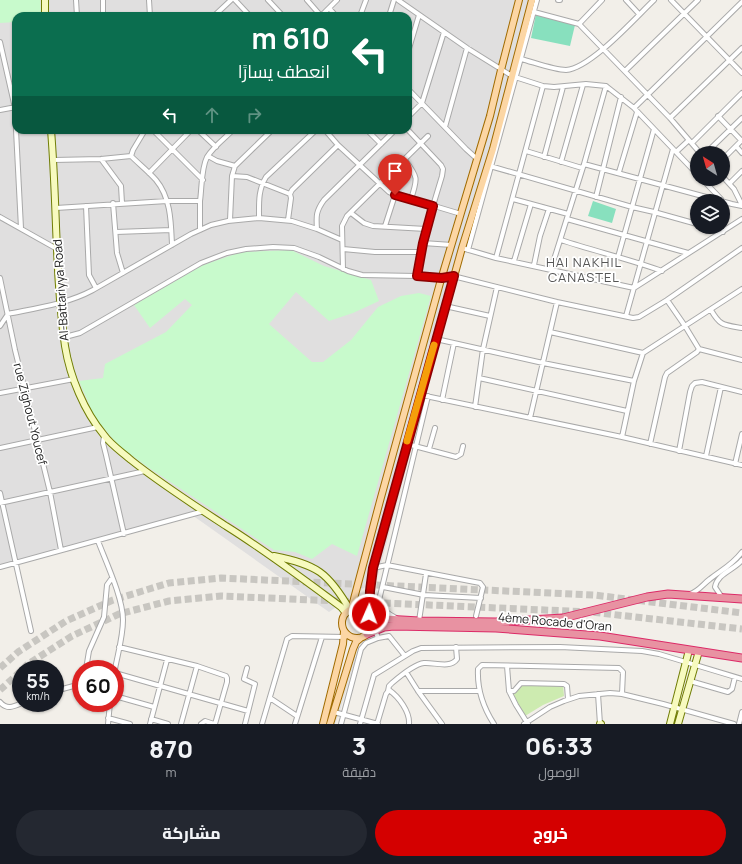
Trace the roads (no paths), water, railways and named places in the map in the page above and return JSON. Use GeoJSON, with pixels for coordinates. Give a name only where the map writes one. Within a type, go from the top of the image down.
{"type":"FeatureCollection","features":[{"type":"Feature","properties":{"kind":"highway","name":"4ème Rocade d'Oran"},"geometry":{"type":"LineString","coordinates":[[370,617],[419,621],[496,622],[563,618],[647,597],[668,594],[721,596],[742,599]]}},
{"type":"Feature","properties":{"kind":"highway","name":"4ème Rocade d'Oran"},"geometry":{"type":"LineString","coordinates":[[365,636],[375,630],[394,626],[496,628],[600,636],[742,658]]}},
{"type":"Feature","properties":{"kind":"main road"},"geometry":{"type":"LineString","coordinates":[[45,0],[45,12]]}},
{"type":"Feature","properties":{"kind":"main road"},"geometry":{"type":"LineString","coordinates":[[323,724],[344,634],[342,620],[349,611],[476,158],[490,116],[500,70],[519,0]]}},
{"type":"Feature","properties":{"kind":"main road"},"geometry":{"type":"LineString","coordinates":[[330,724],[352,649],[356,642],[365,636],[371,629],[370,591],[373,568],[445,306],[454,276],[465,249],[490,166],[532,0]]}},
{"type":"Feature","properties":{"kind":"main road","name":"Al-Battariyya Road"},"geometry":{"type":"LineString","coordinates":[[51,134],[54,160],[60,303],[67,354],[74,379],[82,399],[98,427],[104,436],[145,471],[271,555],[349,611]]}},
{"type":"Feature","properties":{"kind":"main road"},"geometry":{"type":"LineString","coordinates":[[271,555],[298,561],[317,570],[331,582],[349,611]]}},
{"type":"Feature","properties":{"kind":"main road"},"geometry":{"type":"LineString","coordinates":[[349,611],[360,609],[370,617]]}},
{"type":"Feature","properties":{"kind":"main road"},"geometry":{"type":"LineString","coordinates":[[344,634],[354,638],[365,636]]}},
{"type":"Feature","properties":{"kind":"main road"},"geometry":{"type":"LineString","coordinates":[[670,724],[687,663],[689,650]]}},
{"type":"Feature","properties":{"kind":"main road"},"geometry":{"type":"LineString","coordinates":[[678,724],[699,652]]}},
{"type":"Feature","properties":{"kind":"street"},"geometry":{"type":"LineString","coordinates":[[76,0],[77,12]]}},
{"type":"Feature","properties":{"kind":"street"},"geometry":{"type":"LineString","coordinates":[[102,0],[103,12]]}},
{"type":"Feature","properties":{"kind":"street"},"geometry":{"type":"LineString","coordinates":[[149,0],[150,12]]}},
{"type":"Feature","properties":{"kind":"street"},"geometry":{"type":"LineString","coordinates":[[218,12],[231,0]]}},
{"type":"Feature","properties":{"kind":"street"},"geometry":{"type":"LineString","coordinates":[[235,0],[246,12]]}},
{"type":"Feature","properties":{"kind":"street"},"geometry":{"type":"LineString","coordinates":[[268,0],[279,12]]}},
{"type":"Feature","properties":{"kind":"street"},"geometry":{"type":"LineString","coordinates":[[307,0],[318,12]]}},
{"type":"Feature","properties":{"kind":"street"},"geometry":{"type":"LineString","coordinates":[[325,12],[337,0]]}},
{"type":"Feature","properties":{"kind":"street"},"geometry":{"type":"LineString","coordinates":[[362,12],[366,0]]}},
{"type":"Feature","properties":{"kind":"street"},"geometry":{"type":"LineString","coordinates":[[390,12],[394,0]]}},
{"type":"Feature","properties":{"kind":"street"},"geometry":{"type":"LineString","coordinates":[[398,0],[500,70],[514,76],[543,86],[563,87],[595,84],[606,86],[634,108],[690,166]]}},
{"type":"Feature","properties":{"kind":"street"},"geometry":{"type":"LineString","coordinates":[[514,76],[521,59],[537,0]]}},
{"type":"Feature","properties":{"kind":"street"},"geometry":{"type":"LineString","coordinates":[[579,24],[602,0]]}},
{"type":"Feature","properties":{"kind":"street"},"geometry":{"type":"LineString","coordinates":[[626,0],[639,14]]}},
{"type":"Feature","properties":{"kind":"street"},"geometry":{"type":"LineString","coordinates":[[521,59],[565,70],[577,68],[603,49],[654,0]]}},
{"type":"Feature","properties":{"kind":"street"},"geometry":{"type":"LineString","coordinates":[[672,0],[742,73]]}},
{"type":"Feature","properties":{"kind":"street"},"geometry":{"type":"LineString","coordinates":[[625,71],[698,0]]}},
{"type":"Feature","properties":{"kind":"street"},"geometry":{"type":"LineString","coordinates":[[634,108],[742,2]]}},
{"type":"Feature","properties":{"kind":"street"},"geometry":{"type":"LineString","coordinates":[[329,8],[332,12]]}},
{"type":"Feature","properties":{"kind":"street"},"geometry":{"type":"LineString","coordinates":[[534,12],[579,24],[670,118],[694,146]]}},
{"type":"Feature","properties":{"kind":"street"},"geometry":{"type":"LineString","coordinates":[[412,39],[419,15]]}},
{"type":"Feature","properties":{"kind":"street"},"geometry":{"type":"LineString","coordinates":[[412,113],[422,104],[444,32]]}},
{"type":"Feature","properties":{"kind":"street"},"geometry":{"type":"LineString","coordinates":[[0,42],[12,94]]}},
{"type":"Feature","properties":{"kind":"street"},"geometry":{"type":"LineString","coordinates":[[445,127],[467,48]]}},
{"type":"Feature","properties":{"kind":"street"},"geometry":{"type":"LineString","coordinates":[[670,118],[742,48]]}},
{"type":"Feature","properties":{"kind":"street"},"geometry":{"type":"LineString","coordinates":[[561,162],[583,85]]}},
{"type":"Feature","properties":{"kind":"street"},"geometry":{"type":"LineString","coordinates":[[496,258],[543,86]]}},
{"type":"Feature","properties":{"kind":"street"},"geometry":{"type":"LineString","coordinates":[[552,269],[606,86]]}},
{"type":"Feature","properties":{"kind":"street"},"geometry":{"type":"LineString","coordinates":[[544,157],[563,87]]}},
{"type":"Feature","properties":{"kind":"street"},"geometry":{"type":"LineString","coordinates":[[412,93],[476,158]]}},
{"type":"Feature","properties":{"kind":"street"},"geometry":{"type":"LineString","coordinates":[[626,316],[654,212],[675,150],[690,141],[742,93]]}},
{"type":"Feature","properties":{"kind":"street"},"geometry":{"type":"LineString","coordinates":[[596,197],[621,97]]}},
{"type":"Feature","properties":{"kind":"street"},"geometry":{"type":"LineString","coordinates":[[0,110],[12,108]]}},
{"type":"Feature","properties":{"kind":"street"},"geometry":{"type":"LineString","coordinates":[[619,172],[638,112]]}},
{"type":"Feature","properties":{"kind":"street"},"geometry":{"type":"LineString","coordinates":[[718,116],[742,140],[730,152]]}},
{"type":"Feature","properties":{"kind":"street"},"geometry":{"type":"LineString","coordinates":[[713,146],[742,118]]}},
{"type":"Feature","properties":{"kind":"street"},"geometry":{"type":"LineString","coordinates":[[618,257],[654,129]]}},
{"type":"Feature","properties":{"kind":"street"},"geometry":{"type":"LineString","coordinates":[[16,134],[21,228]]}},
{"type":"Feature","properties":{"kind":"street"},"geometry":{"type":"LineString","coordinates":[[131,156],[143,134]]}},
{"type":"Feature","properties":{"kind":"street"},"geometry":{"type":"LineString","coordinates":[[157,134],[202,180]]}},
{"type":"Feature","properties":{"kind":"street"},"geometry":{"type":"LineString","coordinates":[[149,173],[187,134]]}},
{"type":"Feature","properties":{"kind":"street"},"geometry":{"type":"LineString","coordinates":[[202,134],[216,147]]}},
{"type":"Feature","properties":{"kind":"street"},"geometry":{"type":"LineString","coordinates":[[200,230],[200,201],[205,163],[208,156],[230,134]]}},
{"type":"Feature","properties":{"kind":"street"},"geometry":{"type":"LineString","coordinates":[[230,220],[232,176],[235,166],[266,134]]}},
{"type":"Feature","properties":{"kind":"street"},"geometry":{"type":"LineString","coordinates":[[259,218],[259,200],[262,183],[266,177],[312,134]]}},
{"type":"Feature","properties":{"kind":"street"},"geometry":{"type":"LineString","coordinates":[[328,134],[338,145],[380,184],[395,195],[461,214]]}},
{"type":"Feature","properties":{"kind":"street"},"geometry":{"type":"LineString","coordinates":[[371,134],[381,144]]}},
{"type":"Feature","properties":{"kind":"street"},"geometry":{"type":"LineString","coordinates":[[317,229],[316,216],[318,208],[324,200],[391,134]]}},
{"type":"Feature","properties":{"kind":"street"},"geometry":{"type":"LineString","coordinates":[[412,134],[440,162],[443,170],[426,230],[417,276]]}},
{"type":"Feature","properties":{"kind":"street"},"geometry":{"type":"LineString","coordinates":[[343,269],[342,226],[347,216],[428,136]]}},
{"type":"Feature","properties":{"kind":"street"},"geometry":{"type":"LineString","coordinates":[[290,194],[338,145]]}},
{"type":"Feature","properties":{"kind":"street"},"geometry":{"type":"LineString","coordinates":[[736,146],[742,153]]}},
{"type":"Feature","properties":{"kind":"street"},"geometry":{"type":"LineString","coordinates":[[526,152],[582,168]]}},
{"type":"Feature","properties":{"kind":"street"},"geometry":{"type":"LineString","coordinates":[[54,160],[101,159],[131,156],[159,184],[167,200],[172,245]]}},
{"type":"Feature","properties":{"kind":"street"},"geometry":{"type":"LineString","coordinates":[[208,156],[217,161],[235,166]]}},
{"type":"Feature","properties":{"kind":"street"},"geometry":{"type":"LineString","coordinates":[[101,159],[120,186],[122,203]]}},
{"type":"Feature","properties":{"kind":"street"},"geometry":{"type":"LineString","coordinates":[[405,160],[416,176],[416,185],[411,199]]}},
{"type":"Feature","properties":{"kind":"street"},"geometry":{"type":"LineString","coordinates":[[584,164],[700,194]]}},
{"type":"Feature","properties":{"kind":"street"},"geometry":{"type":"LineString","coordinates":[[490,166],[632,208],[654,212],[690,222]]}},
{"type":"Feature","properties":{"kind":"street"},"geometry":{"type":"LineString","coordinates":[[742,171],[730,183],[742,205]]}},
{"type":"Feature","properties":{"kind":"street"},"geometry":{"type":"LineString","coordinates":[[232,176],[247,176],[290,194]]}},
{"type":"Feature","properties":{"kind":"street"},"geometry":{"type":"LineString","coordinates":[[709,186],[716,194]]}},
{"type":"Feature","properties":{"kind":"street"},"geometry":{"type":"LineString","coordinates":[[288,220],[291,198],[290,194]]}},
{"type":"Feature","properties":{"kind":"street"},"geometry":{"type":"LineString","coordinates":[[385,226],[395,195]]}},
{"type":"Feature","properties":{"kind":"street"},"geometry":{"type":"LineString","coordinates":[[513,199],[549,209],[567,217],[624,235],[688,253]]}},
{"type":"Feature","properties":{"kind":"street"},"geometry":{"type":"LineString","coordinates":[[56,208],[167,200],[200,201]]}},
{"type":"Feature","properties":{"kind":"street"},"geometry":{"type":"LineString","coordinates":[[113,203],[118,256],[122,273]]}},
{"type":"Feature","properties":{"kind":"street"},"geometry":{"type":"LineString","coordinates":[[730,203],[742,205]]}},
{"type":"Feature","properties":{"kind":"street"},"geometry":{"type":"LineString","coordinates":[[514,261],[531,204]]}},
{"type":"Feature","properties":{"kind":"street"},"geometry":{"type":"LineString","coordinates":[[86,206],[89,275],[96,288]]}},
{"type":"Feature","properties":{"kind":"street"},"geometry":{"type":"LineString","coordinates":[[534,265],[540,236],[549,209]]}},
{"type":"Feature","properties":{"kind":"street"},"geometry":{"type":"LineString","coordinates":[[351,213],[364,223],[378,227],[385,226],[426,230]]}},
{"type":"Feature","properties":{"kind":"street"},"geometry":{"type":"LineString","coordinates":[[0,217],[58,250]]}},
{"type":"Feature","properties":{"kind":"street"},"geometry":{"type":"LineString","coordinates":[[0,326],[8,314],[60,303],[82,296],[200,230],[211,225],[230,220],[259,218],[288,220],[317,229],[342,240]]}},
{"type":"Feature","properties":{"kind":"street"},"geometry":{"type":"LineString","coordinates":[[730,227],[742,219]]}},
{"type":"Feature","properties":{"kind":"street"},"geometry":{"type":"LineString","coordinates":[[116,232],[171,230]]}},
{"type":"Feature","properties":{"kind":"street"},"geometry":{"type":"LineString","coordinates":[[465,249],[496,258],[534,265],[634,288],[720,234]]}},
{"type":"Feature","properties":{"kind":"street"},"geometry":{"type":"LineString","coordinates":[[561,240],[662,271]]}},
{"type":"Feature","properties":{"kind":"street"},"geometry":{"type":"LineString","coordinates":[[423,243],[452,245]]}},
{"type":"Feature","properties":{"kind":"street"},"geometry":{"type":"LineString","coordinates":[[65,337],[80,333],[201,262],[227,253],[246,249],[286,247],[301,250],[343,269],[362,275],[442,278],[454,276],[557,302],[633,318],[639,317],[667,300],[742,248]]}},
{"type":"Feature","properties":{"kind":"street"},"geometry":{"type":"LineString","coordinates":[[343,249],[375,252],[421,252]]}},
{"type":"Feature","properties":{"kind":"street","name":"rue Zighout Youcef"},"geometry":{"type":"LineString","coordinates":[[0,278],[36,441],[50,492],[61,550]]}},
{"type":"Feature","properties":{"kind":"street"},"geometry":{"type":"LineString","coordinates":[[475,407],[483,348],[497,287]]}},
{"type":"Feature","properties":{"kind":"street"},"geometry":{"type":"LineString","coordinates":[[622,437],[634,381],[643,353],[742,289]]}},
{"type":"Feature","properties":{"kind":"street"},"geometry":{"type":"LineString","coordinates":[[667,300],[699,349],[742,360]]}},
{"type":"Feature","properties":{"kind":"street"},"geometry":{"type":"LineString","coordinates":[[530,418],[557,302]]}},
{"type":"Feature","properties":{"kind":"street"},"geometry":{"type":"LineString","coordinates":[[445,306],[490,316]]}},
{"type":"Feature","properties":{"kind":"street"},"geometry":{"type":"LineString","coordinates":[[711,310],[720,323],[742,328]]}},
{"type":"Feature","properties":{"kind":"street"},"geometry":{"type":"LineString","coordinates":[[550,332],[643,353]]}},
{"type":"Feature","properties":{"kind":"street"},"geometry":{"type":"LineString","coordinates":[[436,339],[483,348],[543,363],[634,381]]}},
{"type":"Feature","properties":{"kind":"street"},"geometry":{"type":"LineString","coordinates":[[442,400],[454,343]]}},
{"type":"Feature","properties":{"kind":"street"},"geometry":{"type":"LineString","coordinates":[[650,444],[667,373],[699,349]]}},
{"type":"Feature","properties":{"kind":"street"},"geometry":{"type":"LineString","coordinates":[[479,378],[627,411]]}},
{"type":"Feature","properties":{"kind":"street"},"geometry":{"type":"LineString","coordinates":[[0,394],[74,379]]}},
{"type":"Feature","properties":{"kind":"street"},"geometry":{"type":"LineString","coordinates":[[679,451],[692,386],[695,382],[742,392]]}},
{"type":"Feature","properties":{"kind":"street"},"geometry":{"type":"LineString","coordinates":[[706,456],[721,387]]}},
{"type":"Feature","properties":{"kind":"street"},"geometry":{"type":"LineString","coordinates":[[420,395],[622,437],[706,456],[742,466]]}},
{"type":"Feature","properties":{"kind":"street"},"geometry":{"type":"LineString","coordinates":[[399,619],[384,611],[379,605],[379,600],[428,396]]}},
{"type":"Feature","properties":{"kind":"street"},"geometry":{"type":"LineString","coordinates":[[0,448],[98,427]]}},
{"type":"Feature","properties":{"kind":"street"},"geometry":{"type":"LineString","coordinates":[[429,449],[435,428]]}},
{"type":"Feature","properties":{"kind":"street"},"geometry":{"type":"LineString","coordinates":[[735,464],[742,434]]}},
{"type":"Feature","properties":{"kind":"street"},"geometry":{"type":"LineString","coordinates":[[104,436],[103,443],[124,534]]}},
{"type":"Feature","properties":{"kind":"street"},"geometry":{"type":"LineString","coordinates":[[407,444],[458,457],[461,454],[463,446]]}},
{"type":"Feature","properties":{"kind":"street"},"geometry":{"type":"LineString","coordinates":[[1,502],[145,471]]}},
{"type":"Feature","properties":{"kind":"street"},"geometry":{"type":"LineString","coordinates":[[0,493],[31,631]]}},
{"type":"Feature","properties":{"kind":"street"},"geometry":{"type":"LineString","coordinates":[[0,567],[204,511]]}},
{"type":"Feature","properties":{"kind":"street"},"geometry":{"type":"LineString","coordinates":[[98,541],[112,578],[122,611],[123,621],[117,660]]}},
{"type":"Feature","properties":{"kind":"street"},"geometry":{"type":"LineString","coordinates":[[721,596],[715,587],[716,582],[736,563],[742,552]]}},
{"type":"Feature","properties":{"kind":"street"},"geometry":{"type":"LineString","coordinates":[[690,594],[703,586],[709,580],[742,560]]}},
{"type":"Feature","properties":{"kind":"street"},"geometry":{"type":"LineString","coordinates":[[373,568],[387,566],[480,583],[483,587],[476,616]]}},
{"type":"Feature","properties":{"kind":"street"},"geometry":{"type":"LineString","coordinates":[[419,621],[426,574]]}},
{"type":"Feature","properties":{"kind":"street"},"geometry":{"type":"LineString","coordinates":[[88,660],[89,651],[104,617],[107,585],[112,578]]}},
{"type":"Feature","properties":{"kind":"street"},"geometry":{"type":"LineString","coordinates":[[383,587],[424,595],[481,598]]}},
{"type":"Feature","properties":{"kind":"street"},"geometry":{"type":"LineString","coordinates":[[370,617],[378,638]]}},
{"type":"Feature","properties":{"kind":"street"},"geometry":{"type":"LineString","coordinates":[[262,724],[287,638],[292,636],[322,638],[344,634]]}},
{"type":"Feature","properties":{"kind":"street"},"geometry":{"type":"LineString","coordinates":[[341,724],[361,649],[366,644],[378,638],[389,636],[405,656]]}},
{"type":"Feature","properties":{"kind":"street"},"geometry":{"type":"LineString","coordinates":[[295,724],[322,638]]}},
{"type":"Feature","properties":{"kind":"street"},"geometry":{"type":"LineString","coordinates":[[119,647],[167,660],[197,666],[223,674],[227,678],[215,724],[204,722],[201,724]]}},
{"type":"Feature","properties":{"kind":"street"},"geometry":{"type":"LineString","coordinates":[[334,712],[361,718],[378,724],[386,694],[392,682],[422,663],[450,664],[454,662],[457,659],[456,647]]}},
{"type":"Feature","properties":{"kind":"street"},"geometry":{"type":"LineString","coordinates":[[360,724],[373,676],[421,648],[560,647],[642,651],[659,654],[742,679]]}},
{"type":"Feature","properties":{"kind":"street"},"geometry":{"type":"LineString","coordinates":[[167,660],[151,722],[168,724]]}},
{"type":"Feature","properties":{"kind":"street"},"geometry":{"type":"LineString","coordinates":[[494,724],[486,711],[479,691],[478,671],[479,666],[482,665],[619,668],[623,672],[622,694]]}},
{"type":"Feature","properties":{"kind":"street"},"geometry":{"type":"LineString","coordinates":[[181,724],[197,666]]}},
{"type":"Feature","properties":{"kind":"street"},"geometry":{"type":"LineString","coordinates":[[507,666],[509,691],[526,723],[550,707],[568,699],[598,694],[622,694],[734,724]]}},
{"type":"Feature","properties":{"kind":"street"},"geometry":{"type":"LineString","coordinates":[[245,724],[255,684],[244,679],[247,668]]}},
{"type":"Feature","properties":{"kind":"street"},"geometry":{"type":"LineString","coordinates":[[406,672],[442,724]]}},
{"type":"Feature","properties":{"kind":"street"},"geometry":{"type":"LineString","coordinates":[[124,675],[248,711]]}},
{"type":"Feature","properties":{"kind":"street"},"geometry":{"type":"LineString","coordinates":[[690,680],[728,692],[732,689],[735,677]]}},
{"type":"Feature","properties":{"kind":"street"},"geometry":{"type":"LineString","coordinates":[[509,691],[514,691],[521,683],[564,684],[567,686],[568,699]]}},
{"type":"Feature","properties":{"kind":"street"},"geometry":{"type":"LineString","coordinates":[[388,690],[393,693],[404,707],[409,718],[409,724]]}},
{"type":"Feature","properties":{"kind":"street"},"geometry":{"type":"LineString","coordinates":[[418,691],[479,691]]}},
{"type":"Feature","properties":{"kind":"street"},"geometry":{"type":"LineString","coordinates":[[598,694],[600,724]]}},
{"type":"Feature","properties":{"kind":"street"},"geometry":{"type":"LineString","coordinates":[[270,698],[297,716]]}},
{"type":"Feature","properties":{"kind":"street"},"geometry":{"type":"LineString","coordinates":[[124,699],[154,707]]}},
{"type":"Feature","properties":{"kind":"street"},"geometry":{"type":"LineString","coordinates":[[0,702],[3,706],[12,707]]}},
{"type":"Feature","properties":{"kind":"street"},"geometry":{"type":"LineString","coordinates":[[108,724],[109,712]]}},
{"type":"Feature","properties":{"kind":"street"},"geometry":{"type":"LineString","coordinates":[[738,724],[742,712]]}},
{"type":"Feature","properties":{"kind":"street"},"geometry":{"type":"LineString","coordinates":[[108,718],[130,724]]}},
{"type":"Feature","properties":{"kind":"tunnel"},"geometry":{"type":"LineString","coordinates":[[0,668],[18,652],[66,621],[113,600],[169,583],[221,578],[594,595],[742,613]]}},
{"type":"Feature","properties":{"kind":"tunnel"},"geometry":{"type":"LineString","coordinates":[[34,660],[72,636],[119,614],[169,601],[221,596],[591,612],[742,629]]}},
{"type":"Feature","properties":{"kind":"tunnel"},"geometry":{"type":"LineString","coordinates":[[0,690],[12,679]]}},
{"type":"Feature","properties":{"kind":"district","name":"HAI NAKHIL CANASTEL"},"geometry":{"type":"Point","coordinates":[584,270]}}]}
